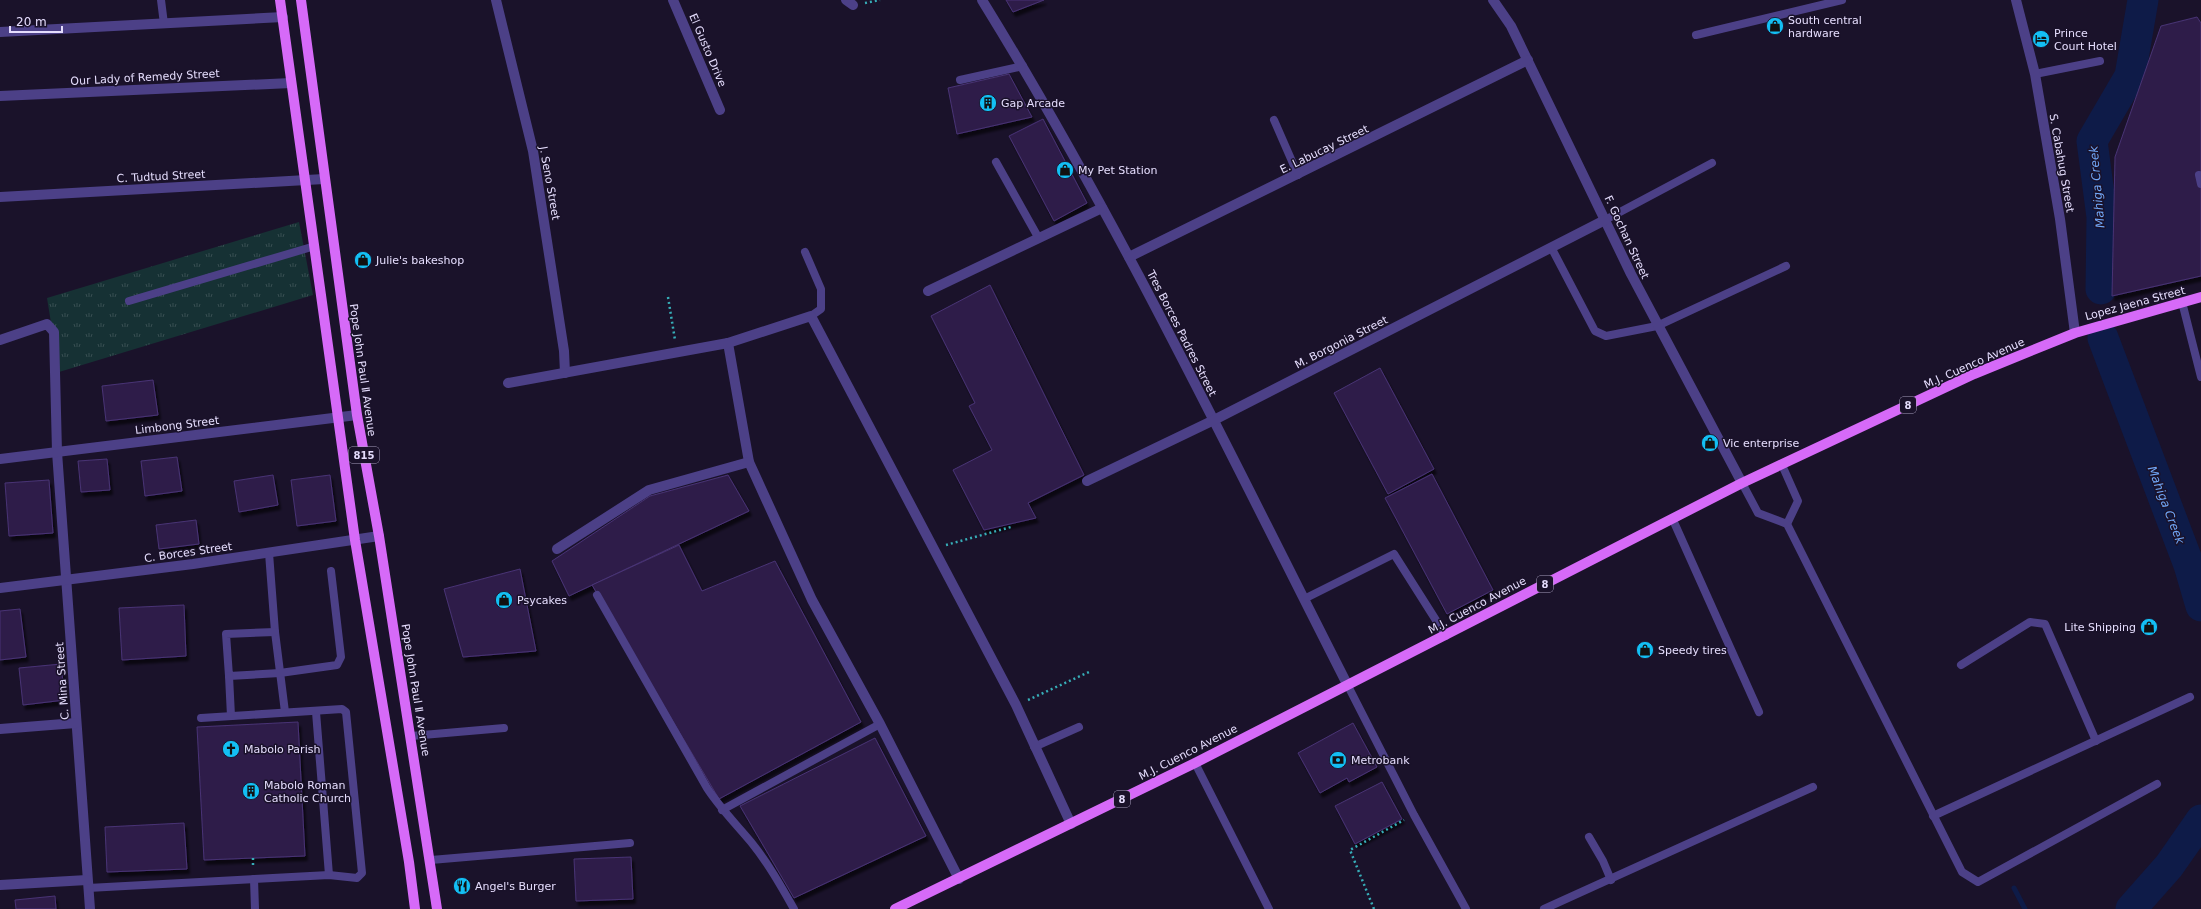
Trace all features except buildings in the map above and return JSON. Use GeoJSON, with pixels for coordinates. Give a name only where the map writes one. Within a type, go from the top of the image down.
{"type":"FeatureCollection","features":[{"type":"Feature","properties":{"kind":"main road","name":"815"},"geometry":{"type":"LineString","coordinates":[[280,0],[355,540],[409,862],[415,909]]}},
{"type":"Feature","properties":{"kind":"main road","name":"Pope John Paul Ⅱ Avenue"},"geometry":{"type":"LineString","coordinates":[[300,0],[357,415],[379,536],[431,860],[437,909]]}},
{"type":"Feature","properties":{"kind":"main road","name":"Lopez Jaena Street"},"geometry":{"type":"LineString","coordinates":[[2075,333],[2201,297]]}},
{"type":"Feature","properties":{"kind":"main road","name":"M.J. Cuenco Avenue"},"geometry":{"type":"LineString","coordinates":[[895,909],[1195,763],[1347,684],[1446,636],[1596,557],[1673,520],[1742,483],[1974,374],[2075,333]]}},
{"type":"Feature","properties":{"kind":"street","name":"J. Seno Street"},"geometry":{"type":"LineString","coordinates":[[496,0],[533,152],[563,343],[565,373]]}},
{"type":"Feature","properties":{"kind":"street","name":"El Gusto Drive"},"geometry":{"type":"LineString","coordinates":[[674,0],[720,110]]}},
{"type":"Feature","properties":{"kind":"street","name":"Tres Borces Padres Street"},"geometry":{"type":"LineString","coordinates":[[982,0],[1023,66],[1129,257],[1214,420],[1347,684]]}},
{"type":"Feature","properties":{"kind":"street","name":"F. Gochan Street"},"geometry":{"type":"LineString","coordinates":[[1493,0],[1511,26],[1657,326],[1742,483]]}},
{"type":"Feature","properties":{"kind":"street","name":"S. Cabahug Street"},"geometry":{"type":"LineString","coordinates":[[2016,0],[2034,74],[2060,219],[2075,333]]}},
{"type":"Feature","properties":{"kind":"street"},"geometry":{"type":"LineString","coordinates":[[0,32],[283,17]]}},
{"type":"Feature","properties":{"kind":"street","name":"E. Labucay Street"},"geometry":{"type":"LineString","coordinates":[[1129,257],[1298,175],[1528,60]]}},
{"type":"Feature","properties":{"kind":"street","name":"Our Lady of Remedy Street"},"geometry":{"type":"LineString","coordinates":[[0,96],[291,83]]}},
{"type":"Feature","properties":{"kind":"street","name":"C. Tudtud Street"},"geometry":{"type":"LineString","coordinates":[[0,198],[324,179]]}},
{"type":"Feature","properties":{"kind":"street"},"geometry":{"type":"LineString","coordinates":[[928,291],[1038,237],[1102,208]]}},
{"type":"Feature","properties":{"kind":"street","name":"M. Borgonia Street"},"geometry":{"type":"LineString","coordinates":[[1087,481],[1214,420],[1605,220]]}},
{"type":"Feature","properties":{"kind":"street"},"geometry":{"type":"LineString","coordinates":[[508,383],[728,343],[811,316],[1016,705],[1034,747],[1071,824]]}},
{"type":"Feature","properties":{"kind":"street","name":"C. Mina Street"},"geometry":{"type":"LineString","coordinates":[[0,340],[47,324],[54,332],[57,452],[90,909]]}},
{"type":"Feature","properties":{"kind":"street"},"geometry":{"type":"LineString","coordinates":[[728,343],[749,462],[812,600],[880,724],[959,879]]}},
{"type":"Feature","properties":{"kind":"street","name":"Limbong Street"},"geometry":{"type":"LineString","coordinates":[[0,459],[357,415]]}},
{"type":"Feature","properties":{"kind":"street"},"geometry":{"type":"LineString","coordinates":[[557,549],[649,490],[749,462]]}},
{"type":"Feature","properties":{"kind":"street","name":"C. Borces Street"},"geometry":{"type":"LineString","coordinates":[[0,588],[269,553],[379,536]]}},
{"type":"Feature","properties":{"kind":"street"},"geometry":{"type":"LineString","coordinates":[[0,729],[76,723]]}},
{"type":"Feature","properties":{"kind":"street"},"geometry":{"type":"LineString","coordinates":[[0,885],[88,884]]}},
{"type":"Feature","properties":{"kind":"lane"},"geometry":{"type":"LineString","coordinates":[[161,0],[164,24]]}},
{"type":"Feature","properties":{"kind":"lane"},"geometry":{"type":"LineString","coordinates":[[1696,35],[1842,0]]}},
{"type":"Feature","properties":{"kind":"lane"},"geometry":{"type":"LineString","coordinates":[[2034,74],[2100,61]]}},
{"type":"Feature","properties":{"kind":"lane"},"geometry":{"type":"LineString","coordinates":[[960,80],[1023,66]]}},
{"type":"Feature","properties":{"kind":"lane"},"geometry":{"type":"LineString","coordinates":[[1274,120],[1298,175]]}},
{"type":"Feature","properties":{"kind":"lane"},"geometry":{"type":"LineString","coordinates":[[996,162],[1038,237]]}},
{"type":"Feature","properties":{"kind":"lane"},"geometry":{"type":"LineString","coordinates":[[1605,220],[1712,163]]}},
{"type":"Feature","properties":{"kind":"lane"},"geometry":{"type":"LineString","coordinates":[[2199,175],[2201,184]]}},
{"type":"Feature","properties":{"kind":"lane"},"geometry":{"type":"LineString","coordinates":[[129,301],[315,246]]}},
{"type":"Feature","properties":{"kind":"lane"},"geometry":{"type":"LineString","coordinates":[[1551,247],[1595,331],[1606,336],[1657,326],[1786,266]]}},
{"type":"Feature","properties":{"kind":"lane"},"geometry":{"type":"LineString","coordinates":[[805,252],[821,290],[821,308],[811,316]]}},
{"type":"Feature","properties":{"kind":"lane"},"geometry":{"type":"LineString","coordinates":[[2182,302],[2201,377]]}},
{"type":"Feature","properties":{"kind":"lane"},"geometry":{"type":"LineString","coordinates":[[1782,465],[1798,501],[1787,524]]}},
{"type":"Feature","properties":{"kind":"lane"},"geometry":{"type":"LineString","coordinates":[[1742,483],[1758,513],[1787,524],[1962,872],[1978,882],[2157,784]]}},
{"type":"Feature","properties":{"kind":"lane"},"geometry":{"type":"LineString","coordinates":[[1673,520],[1759,712]]}},
{"type":"Feature","properties":{"kind":"lane"},"geometry":{"type":"LineString","coordinates":[[269,553],[275,632],[285,712]]}},
{"type":"Feature","properties":{"kind":"lane"},"geometry":{"type":"LineString","coordinates":[[1304,599],[1394,554],[1446,636]]}},
{"type":"Feature","properties":{"kind":"lane"},"geometry":{"type":"LineString","coordinates":[[229,676],[280,673],[337,665],[341,657],[331,571]]}},
{"type":"Feature","properties":{"kind":"lane"},"geometry":{"type":"LineString","coordinates":[[597,595],[707,788],[722,810],[752,843],[794,909]]}},
{"type":"Feature","properties":{"kind":"lane"},"geometry":{"type":"LineString","coordinates":[[1961,665],[2030,622],[2044,624],[2096,741]]}},
{"type":"Feature","properties":{"kind":"lane"},"geometry":{"type":"LineString","coordinates":[[231,716],[226,634],[275,632]]}},
{"type":"Feature","properties":{"kind":"lane"},"geometry":{"type":"LineString","coordinates":[[1347,684],[1414,814],[1466,909]]}},
{"type":"Feature","properties":{"kind":"lane"},"geometry":{"type":"LineString","coordinates":[[1933,816],[2190,697]]}},
{"type":"Feature","properties":{"kind":"lane"},"geometry":{"type":"LineString","coordinates":[[88,884],[329,875],[357,878],[362,874],[346,712],[342,709],[316,712],[285,712],[201,718]]}},
{"type":"Feature","properties":{"kind":"lane"},"geometry":{"type":"LineString","coordinates":[[316,712],[329,875]]}},
{"type":"Feature","properties":{"kind":"lane"},"geometry":{"type":"LineString","coordinates":[[722,810],[880,724]]}},
{"type":"Feature","properties":{"kind":"lane"},"geometry":{"type":"LineString","coordinates":[[1034,747],[1079,727]]}},
{"type":"Feature","properties":{"kind":"lane"},"geometry":{"type":"LineString","coordinates":[[411,736],[504,728]]}},
{"type":"Feature","properties":{"kind":"lane"},"geometry":{"type":"LineString","coordinates":[[1195,763],[1269,909]]}},
{"type":"Feature","properties":{"kind":"lane"},"geometry":{"type":"LineString","coordinates":[[1544,909],[1611,880],[1813,787]]}},
{"type":"Feature","properties":{"kind":"lane"},"geometry":{"type":"LineString","coordinates":[[1589,837],[1603,861],[1611,880]]}},
{"type":"Feature","properties":{"kind":"lane"},"geometry":{"type":"LineString","coordinates":[[431,860],[630,843]]}},
{"type":"Feature","properties":{"kind":"lane"},"geometry":{"type":"LineString","coordinates":[[254,879],[255,909]]}},
{"type":"Feature","properties":{"kind":"path"},"geometry":{"type":"LineString","coordinates":[[668,297],[676,352]]}},
{"type":"Feature","properties":{"kind":"path"},"geometry":{"type":"LineString","coordinates":[[934,548],[1011,528]]}},
{"type":"Feature","properties":{"kind":"path"},"geometry":{"type":"LineString","coordinates":[[1016,705],[1089,672]]}},
{"type":"Feature","properties":{"kind":"path"},"geometry":{"type":"LineString","coordinates":[[1374,909],[1350,850],[1414,814]]}},
{"type":"Feature","properties":{"kind":"green space"},"geometry":{"type":"Polygon","coordinates":[[[299,222],[313,295],[59,372],[47,298],[299,222]]]}},
{"type":"Feature","properties":{"kind":"waterway","name":"Mahiga Creek"},"geometry":{"type":"LineString","coordinates":[[2101,289],[2102,217],[2092,141],[2130,76],[2143,0]]}},
{"type":"Feature","properties":{"kind":"waterway","name":"Mahiga Creek"},"geometry":{"type":"LineString","coordinates":[[2103,338],[2189,565],[2201,606]]}},
{"type":"Feature","properties":{"kind":"waterway","name":"Mahiga Creek"},"geometry":{"type":"LineString","coordinates":[[2131,909],[2169,866],[2201,820]]}},
{"type":"Feature","properties":{"kind":"waterway"},"geometry":{"type":"LineString","coordinates":[[2014,888],[2025,909]]}},
{"type":"Feature","properties":{"kind":"place","name":"South central hardware"},"geometry":{"type":"Point","coordinates":[1775,26]}},
{"type":"Feature","properties":{"kind":"place","name":"Prince Court Hotel"},"geometry":{"type":"Point","coordinates":[2041,39]}},
{"type":"Feature","properties":{"kind":"place","name":"Gap Arcade"},"geometry":{"type":"Point","coordinates":[988,103]}},
{"type":"Feature","properties":{"kind":"place","name":"My Pet Station"},"geometry":{"type":"Point","coordinates":[1065,170]}},
{"type":"Feature","properties":{"kind":"place","name":"Julie's bakeshop"},"geometry":{"type":"Point","coordinates":[363,260]}},
{"type":"Feature","properties":{"kind":"place","name":"Vic enterprise"},"geometry":{"type":"Point","coordinates":[1710,443]}},
{"type":"Feature","properties":{"kind":"place","name":"Psycakes"},"geometry":{"type":"Point","coordinates":[504,600]}},
{"type":"Feature","properties":{"kind":"place","name":"Lite Shipping"},"geometry":{"type":"Point","coordinates":[2149,627]}},
{"type":"Feature","properties":{"kind":"place","name":"Speedy tires"},"geometry":{"type":"Point","coordinates":[1645,650]}},
{"type":"Feature","properties":{"kind":"place","name":"Mabolo Parish"},"geometry":{"type":"Point","coordinates":[231,749]}},
{"type":"Feature","properties":{"kind":"place","name":"Metrobank"},"geometry":{"type":"Point","coordinates":[1338,760]}},
{"type":"Feature","properties":{"kind":"place","name":"Mabolo Roman Catholic Church"},"geometry":{"type":"Point","coordinates":[251,791]}},
{"type":"Feature","properties":{"kind":"place","name":"Angel's Burger"},"geometry":{"type":"Point","coordinates":[462,886]}}]}
